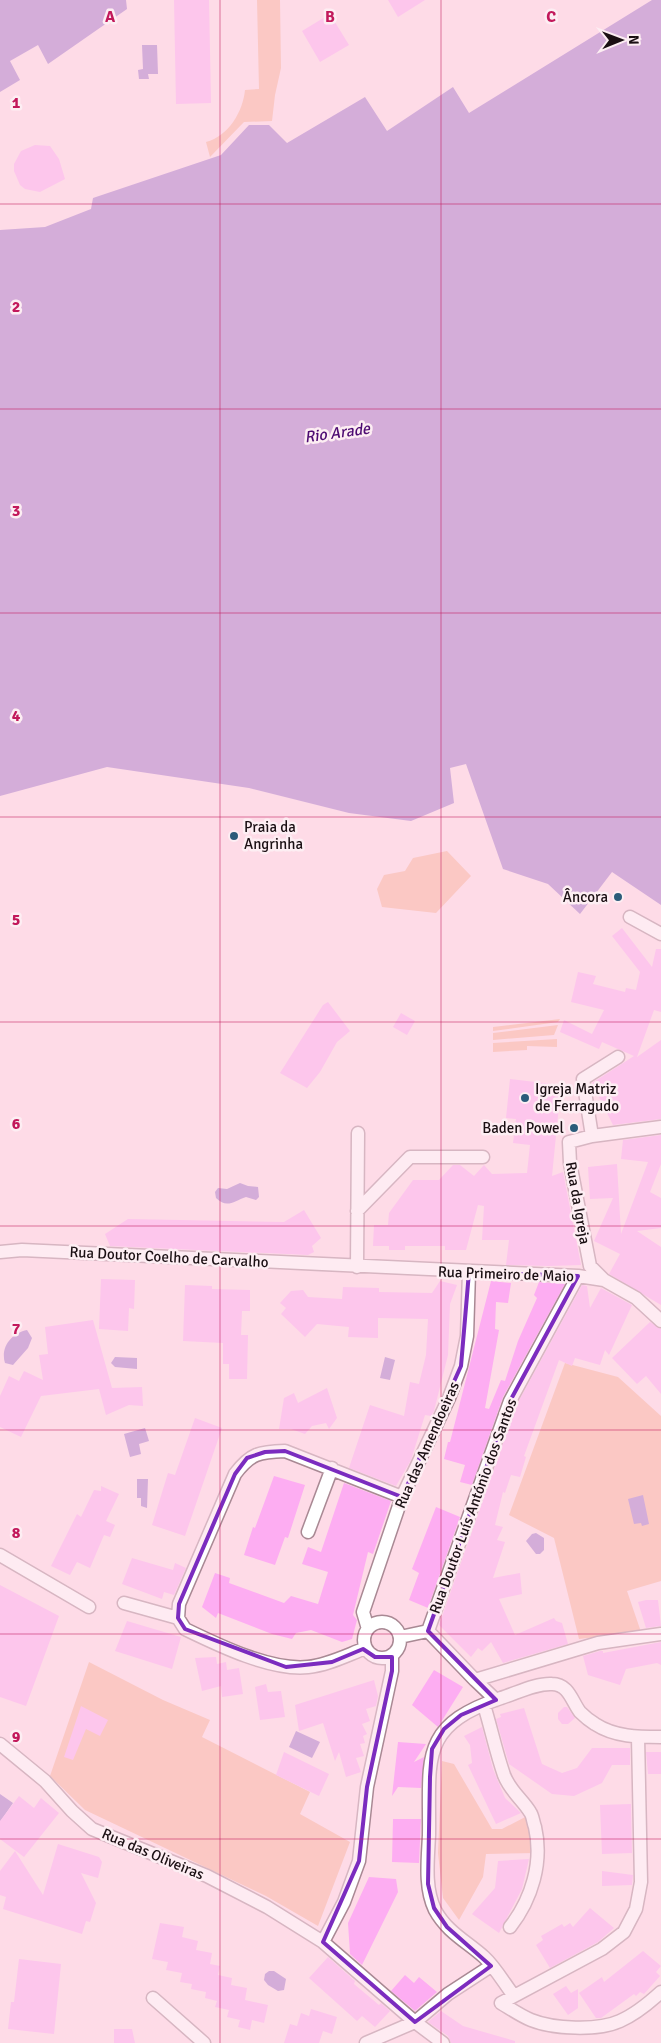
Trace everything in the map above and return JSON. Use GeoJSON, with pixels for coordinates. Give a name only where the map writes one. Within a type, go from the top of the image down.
{"type":"FeatureCollection","features":[{"type":"Feature","properties":{"kind":"street"},"geometry":{"type":"LineString","coordinates":[[630,917],[661,934]]}},
{"type":"Feature","properties":{"kind":"street"},"geometry":{"type":"LineString","coordinates":[[618,1057],[583,1079],[592,1136],[661,1127]]}},
{"type":"Feature","properties":{"kind":"street"},"geometry":{"type":"LineString","coordinates":[[357,1267],[358,1133]]}},
{"type":"Feature","properties":{"kind":"street","name":"Rua da Igreja"},"geometry":{"type":"LineString","coordinates":[[592,1136],[569,1142],[570,1163],[590,1266],[604,1280]]}},
{"type":"Feature","properties":{"kind":"street"},"geometry":{"type":"LineString","coordinates":[[357,1211],[410,1158],[483,1158]]}},
{"type":"Feature","properties":{"kind":"street","name":"Rua Doutor Coelho de Carvalho"},"geometry":{"type":"LineString","coordinates":[[0,1252],[22,1250],[251,1260],[338,1266]]}},
{"type":"Feature","properties":{"kind":"street","name":"Rua Primeiro de Maio"},"geometry":{"type":"LineString","coordinates":[[338,1266],[578,1276],[604,1280],[636,1298],[661,1321]]}},
{"type":"Feature","properties":{"kind":"street","name":"Rua das Amendoeiras"},"geometry":{"type":"LineString","coordinates":[[368,1629],[363,1612],[402,1496],[449,1398],[461,1366],[467,1336],[469,1272]]}},
{"type":"Feature","properties":{"kind":"street","name":"Rua Doutor Luís António dos Santos"},"geometry":{"type":"LineString","coordinates":[[428,1631],[510,1401],[578,1276]]}},
{"type":"Feature","properties":{"kind":"street"},"geometry":{"type":"LineString","coordinates":[[636,1298],[661,1310]]}},
{"type":"Feature","properties":{"kind":"street"},"geometry":{"type":"LineString","coordinates":[[366,1648],[332,1662],[308,1667],[286,1666],[265,1662],[185,1628],[178,1618],[179,1604],[235,1474],[247,1458],[265,1452],[285,1451],[402,1496]]}},
{"type":"Feature","properties":{"kind":"street"},"geometry":{"type":"LineString","coordinates":[[308,1532],[332,1468]]}},
{"type":"Feature","properties":{"kind":"street"},"geometry":{"type":"LineString","coordinates":[[0,1554],[89,1606]]}},
{"type":"Feature","properties":{"kind":"street"},"geometry":{"type":"LineString","coordinates":[[124,1603],[178,1618]]}},
{"type":"Feature","properties":{"kind":"street"},"geometry":{"type":"LineString","coordinates":[[323,1942],[344,1902],[359,1861],[367,1788],[392,1671],[392,1656],[398,1647],[400,1637],[395,1627],[384,1622],[378,1622],[368,1629],[364,1641],[366,1648],[375,1657],[392,1656]]}},
{"type":"Feature","properties":{"kind":"street"},"geometry":{"type":"LineString","coordinates":[[400,1637],[428,1631],[475,1680],[490,1703],[504,1775],[511,1791],[531,1814],[538,1840],[537,1866],[532,1890],[520,1914],[510,1927]]}},
{"type":"Feature","properties":{"kind":"street"},"geometry":{"type":"LineString","coordinates":[[475,1680],[598,1643],[661,1634]]}},
{"type":"Feature","properties":{"kind":"street"},"geometry":{"type":"LineString","coordinates":[[514,1996],[484,1957],[447,1927],[434,1908],[428,1884],[432,1749],[444,1728],[461,1715],[546,1684],[555,1684],[569,1693],[580,1712],[596,1725],[616,1734],[638,1738],[661,1737]]}},
{"type":"Feature","properties":{"kind":"street"},"geometry":{"type":"LineString","coordinates":[[638,1738],[641,1882],[636,1909],[624,1932],[602,1949],[501,2003],[532,2021],[564,2027],[597,2027],[619,2022],[650,2002],[661,1992]]}},
{"type":"Feature","properties":{"kind":"street","name":"Rua das Oliveiras"},"geometry":{"type":"LineString","coordinates":[[0,1744],[45,1780],[72,1811],[92,1829],[207,1876],[266,1907],[323,1942],[415,2022],[443,2043]]}},
{"type":"Feature","properties":{"kind":"street"},"geometry":{"type":"LineString","coordinates":[[366,2043],[415,2022],[448,1994],[491,1966]]}},
{"type":"Feature","properties":{"kind":"street"},"geometry":{"type":"LineString","coordinates":[[153,1998],[204,2043]]}},
{"type":"Feature","properties":{"kind":"highlighted area"},"geometry":{"type":"Polygon","coordinates":[[[469,1272],[578,1276],[510,1401],[428,1631],[496,1700],[461,1715],[444,1729],[432,1749],[430,1777],[428,1884],[434,1908],[447,1927],[491,1966],[415,2022],[323,1942],[359,1861],[367,1787],[392,1671],[392,1657],[375,1657],[363,1649],[332,1662],[286,1667],[185,1629],[178,1618],[179,1604],[235,1474],[247,1458],[265,1452],[285,1451],[402,1497],[461,1366],[469,1272]]]}},
{"type":"Feature","properties":{"kind":"shaded area"},"geometry":{"type":"Polygon","coordinates":[[[257,0],[280,0],[281,68],[272,121],[244,122],[210,157],[206,142],[222,134],[233,122],[244,98],[245,90],[259,89],[257,0]]]}},
{"type":"Feature","properties":{"kind":"shaded area"},"geometry":{"type":"Polygon","coordinates":[[[447,851],[471,876],[436,913],[382,907],[377,889],[384,875],[405,871],[413,858],[447,851]]]}},
{"type":"Feature","properties":{"kind":"shaded area"},"geometry":{"type":"Polygon","coordinates":[[[560,1019],[558,1022],[493,1031],[493,1027],[560,1019]]]}},
{"type":"Feature","properties":{"kind":"shaded area"},"geometry":{"type":"Polygon","coordinates":[[[558,1025],[554,1035],[493,1040],[493,1033],[558,1025]]]}},
{"type":"Feature","properties":{"kind":"shaded area"},"geometry":{"type":"Polygon","coordinates":[[[557,1039],[557,1047],[527,1046],[527,1050],[493,1052],[493,1043],[557,1039]]]}},
{"type":"Feature","properties":{"kind":"shaded area"},"geometry":{"type":"Polygon","coordinates":[[[565,1363],[618,1377],[661,1416],[661,1581],[627,1591],[641,1632],[579,1639],[554,1538],[509,1515],[565,1363]]]}},
{"type":"Feature","properties":{"kind":"shaded area"},"geometry":{"type":"Polygon","coordinates":[[[89,1662],[163,1700],[210,1720],[202,1737],[310,1792],[300,1814],[350,1842],[318,1926],[266,1896],[85,1810],[50,1776],[89,1662]]]}},
{"type":"Feature","properties":{"kind":"shaded area"},"geometry":{"type":"Polygon","coordinates":[[[442,1761],[454,1764],[492,1829],[502,1829],[531,1814],[537,1853],[486,1854],[483,1877],[459,1920],[443,1898],[438,1853],[442,1761]]]}},
{"type":"Feature","properties":{"kind":"water"},"geometry":{"type":"Polygon","coordinates":[[[0,0],[126,0],[127,9],[48,64],[38,45],[10,61],[20,80],[0,92],[0,0]]]}},
{"type":"Feature","properties":{"kind":"water","name":"Rio Arade"},"geometry":{"type":"Polygon","coordinates":[[[652,0],[661,0],[661,905],[612,872],[580,914],[548,884],[503,869],[466,764],[450,768],[454,803],[411,821],[349,813],[249,788],[107,767],[0,796],[0,230],[45,227],[91,209],[93,198],[221,155],[249,125],[269,125],[287,143],[365,97],[387,131],[453,87],[469,113],[652,0]]]}},
{"type":"Feature","properties":{"kind":"water"},"geometry":{"type":"Polygon","coordinates":[[[142,45],[157,45],[158,74],[148,74],[149,79],[139,79],[138,70],[143,69],[142,45]]]}},
{"type":"Feature","properties":{"kind":"water"},"geometry":{"type":"Polygon","coordinates":[[[240,1183],[258,1187],[259,1197],[256,1200],[246,1197],[227,1204],[216,1198],[215,1192],[218,1188],[227,1189],[240,1183]]]}},
{"type":"Feature","properties":{"kind":"water"},"geometry":{"type":"Polygon","coordinates":[[[27,1330],[32,1338],[28,1348],[13,1365],[5,1363],[4,1352],[8,1342],[17,1334],[27,1330]]]}},
{"type":"Feature","properties":{"kind":"water"},"geometry":{"type":"Polygon","coordinates":[[[115,1357],[137,1358],[137,1369],[115,1367],[111,1363],[115,1357]]]}},
{"type":"Feature","properties":{"kind":"water"},"geometry":{"type":"Polygon","coordinates":[[[385,1357],[395,1360],[390,1380],[380,1378],[385,1357]]]}},
{"type":"Feature","properties":{"kind":"water"},"geometry":{"type":"Polygon","coordinates":[[[145,1428],[149,1441],[139,1444],[141,1454],[130,1457],[124,1434],[145,1428]]]}},
{"type":"Feature","properties":{"kind":"water"},"geometry":{"type":"Polygon","coordinates":[[[137,1479],[148,1479],[147,1508],[141,1506],[141,1498],[137,1498],[137,1479]]]}},
{"type":"Feature","properties":{"kind":"water"},"geometry":{"type":"Polygon","coordinates":[[[643,1495],[649,1524],[642,1526],[641,1523],[634,1524],[628,1499],[643,1495]]]}},
{"type":"Feature","properties":{"kind":"water"},"geometry":{"type":"Polygon","coordinates":[[[536,1533],[544,1538],[544,1550],[540,1554],[536,1554],[526,1541],[532,1534],[536,1533]]]}},
{"type":"Feature","properties":{"kind":"water"},"geometry":{"type":"Polygon","coordinates":[[[296,1731],[320,1742],[312,1758],[289,1747],[296,1731]]]}},
{"type":"Feature","properties":{"kind":"water"},"geometry":{"type":"Polygon","coordinates":[[[0,1794],[13,1803],[0,1822],[0,1794]]]}},
{"type":"Feature","properties":{"kind":"water"},"geometry":{"type":"Polygon","coordinates":[[[269,1971],[274,1971],[286,1979],[284,1990],[278,1991],[264,1980],[265,1974],[269,1971]]]}},
{"type":"Feature","properties":{"kind":"building"},"geometry":{"type":"Polygon","coordinates":[[[174,0],[209,0],[211,103],[176,104],[174,0]]]}},
{"type":"Feature","properties":{"kind":"building"},"geometry":{"type":"Polygon","coordinates":[[[388,0],[425,0],[398,17],[388,0]]]}},
{"type":"Feature","properties":{"kind":"building"},"geometry":{"type":"Polygon","coordinates":[[[330,14],[349,45],[320,62],[302,31],[330,14]]]}},
{"type":"Feature","properties":{"kind":"building"},"geometry":{"type":"Polygon","coordinates":[[[35,145],[50,146],[59,159],[65,179],[40,192],[25,189],[20,185],[14,171],[14,164],[21,151],[35,145]]]}},
{"type":"Feature","properties":{"kind":"building"},"geometry":{"type":"Polygon","coordinates":[[[622,928],[652,967],[656,949],[661,949],[661,1012],[654,1010],[637,1057],[661,1040],[661,1119],[613,1125],[592,1083],[634,1056],[602,1042],[599,1049],[560,1032],[564,1020],[592,1034],[604,1010],[571,1002],[578,972],[596,976],[593,984],[625,992],[626,988],[636,990],[640,972],[612,936],[622,928]]]}},
{"type":"Feature","properties":{"kind":"building"},"geometry":{"type":"Polygon","coordinates":[[[328,1002],[350,1031],[337,1042],[320,1072],[307,1088],[280,1073],[323,1005],[328,1002]]]}},
{"type":"Feature","properties":{"kind":"building"},"geometry":{"type":"Polygon","coordinates":[[[401,1013],[415,1021],[407,1035],[393,1027],[401,1013]]]}},
{"type":"Feature","properties":{"kind":"building"},"geometry":{"type":"Polygon","coordinates":[[[510,1079],[561,1085],[552,1176],[563,1172],[581,1265],[506,1265],[509,1240],[482,1240],[484,1206],[478,1205],[466,1250],[445,1250],[445,1246],[405,1246],[405,1250],[389,1250],[389,1246],[373,1246],[374,1225],[388,1225],[389,1213],[413,1180],[439,1180],[453,1165],[460,1165],[474,1176],[484,1165],[492,1174],[527,1173],[530,1145],[513,1143],[516,1119],[506,1118],[510,1079]]]}},
{"type":"Feature","properties":{"kind":"building"},"geometry":{"type":"Polygon","coordinates":[[[661,1135],[661,1164],[650,1192],[661,1198],[661,1228],[637,1231],[661,1247],[661,1305],[609,1274],[620,1254],[594,1241],[613,1198],[590,1199],[588,1167],[617,1164],[621,1234],[648,1162],[621,1159],[623,1140],[661,1135]]]}},
{"type":"Feature","properties":{"kind":"building"},"geometry":{"type":"Polygon","coordinates":[[[304,1210],[321,1238],[312,1246],[314,1252],[308,1255],[110,1246],[105,1234],[128,1219],[284,1222],[304,1210]]]}},
{"type":"Feature","properties":{"kind":"building"},"geometry":{"type":"Polygon","coordinates":[[[101,1279],[135,1280],[134,1309],[129,1308],[128,1331],[99,1329],[101,1279]]]}},
{"type":"Feature","properties":{"kind":"building"},"geometry":{"type":"Polygon","coordinates":[[[440,1281],[457,1285],[450,1304],[448,1355],[434,1411],[431,1416],[425,1415],[411,1460],[396,1486],[349,1468],[370,1405],[404,1416],[410,1382],[419,1384],[426,1355],[428,1319],[378,1318],[378,1338],[348,1337],[349,1327],[317,1324],[305,1337],[281,1314],[286,1308],[280,1303],[291,1291],[303,1290],[308,1297],[342,1299],[343,1287],[379,1288],[379,1292],[432,1293],[440,1281]]]}},
{"type":"Feature","properties":{"kind":"building"},"geometry":{"type":"Polygon","coordinates":[[[491,1281],[511,1283],[508,1303],[496,1302],[495,1329],[499,1330],[485,1408],[489,1409],[501,1380],[505,1381],[518,1341],[537,1298],[534,1295],[539,1282],[565,1284],[503,1397],[472,1485],[460,1482],[465,1465],[444,1459],[491,1281]]]}},
{"type":"Feature","properties":{"kind":"building"},"geometry":{"type":"Polygon","coordinates":[[[185,1285],[212,1286],[212,1289],[250,1290],[250,1311],[242,1311],[241,1335],[248,1335],[247,1379],[229,1379],[229,1364],[223,1364],[223,1343],[183,1341],[185,1285]]]}},
{"type":"Feature","properties":{"kind":"building"},"geometry":{"type":"Polygon","coordinates":[[[582,1285],[587,1286],[590,1308],[601,1288],[632,1305],[609,1355],[605,1350],[600,1365],[575,1358],[572,1366],[559,1360],[524,1456],[526,1457],[520,1477],[511,1475],[505,1493],[503,1492],[495,1525],[503,1527],[497,1540],[505,1542],[493,1578],[520,1573],[522,1594],[499,1599],[515,1635],[554,1618],[562,1623],[568,1644],[503,1663],[491,1642],[482,1651],[478,1648],[471,1657],[439,1625],[517,1404],[582,1285]]]}},
{"type":"Feature","properties":{"kind":"building"},"geometry":{"type":"Polygon","coordinates":[[[93,1320],[112,1388],[142,1387],[143,1406],[129,1405],[106,1415],[99,1389],[41,1396],[21,1437],[0,1427],[0,1396],[9,1376],[19,1381],[24,1371],[43,1380],[39,1355],[48,1354],[45,1327],[93,1320]]]}},
{"type":"Feature","properties":{"kind":"building"},"geometry":{"type":"Polygon","coordinates":[[[650,1322],[661,1329],[661,1394],[646,1376],[637,1384],[612,1358],[650,1322]]]}},
{"type":"Feature","properties":{"kind":"building"},"geometry":{"type":"Polygon","coordinates":[[[327,1388],[337,1418],[329,1429],[326,1423],[312,1426],[305,1434],[291,1429],[279,1429],[284,1398],[294,1393],[298,1403],[327,1388]]]}},
{"type":"Feature","properties":{"kind":"building"},"geometry":{"type":"Polygon","coordinates":[[[195,1418],[222,1428],[185,1536],[152,1525],[168,1473],[175,1475],[195,1418]]]}},
{"type":"Feature","properties":{"kind":"building"},"geometry":{"type":"Polygon","coordinates":[[[274,1476],[305,1485],[288,1538],[285,1537],[275,1565],[244,1555],[253,1527],[255,1528],[274,1476]]]}},
{"type":"Feature","properties":{"kind":"building"},"geometry":{"type":"Polygon","coordinates":[[[344,1483],[391,1501],[373,1554],[368,1552],[353,1615],[357,1620],[352,1639],[342,1642],[311,1630],[296,1633],[292,1639],[272,1634],[218,1613],[216,1618],[202,1607],[215,1573],[230,1578],[229,1583],[284,1603],[291,1596],[318,1604],[328,1572],[302,1564],[308,1547],[321,1552],[344,1483]]]}},
{"type":"Feature","properties":{"kind":"building"},"geometry":{"type":"Polygon","coordinates":[[[101,1486],[119,1494],[106,1521],[115,1525],[110,1537],[104,1535],[90,1568],[77,1562],[70,1575],[51,1566],[77,1514],[81,1517],[94,1490],[101,1491],[101,1486]]]}},
{"type":"Feature","properties":{"kind":"building"},"geometry":{"type":"Polygon","coordinates":[[[436,1507],[460,1517],[428,1608],[409,1600],[419,1573],[412,1569],[436,1507]]]}},
{"type":"Feature","properties":{"kind":"building"},"geometry":{"type":"Polygon","coordinates":[[[132,1558],[173,1570],[175,1563],[186,1568],[174,1595],[164,1592],[162,1599],[122,1584],[132,1558]]]}},
{"type":"Feature","properties":{"kind":"building"},"geometry":{"type":"Polygon","coordinates":[[[0,1585],[59,1616],[26,1706],[0,1697],[0,1585]]]}},
{"type":"Feature","properties":{"kind":"building"},"geometry":{"type":"Polygon","coordinates":[[[658,1600],[661,1626],[646,1628],[638,1602],[658,1600]]]}},
{"type":"Feature","properties":{"kind":"building"},"geometry":{"type":"Polygon","coordinates":[[[127,1621],[181,1637],[172,1669],[115,1651],[127,1621]]]}},
{"type":"Feature","properties":{"kind":"building"},"geometry":{"type":"Polygon","coordinates":[[[661,1642],[661,1665],[657,1663],[626,1669],[620,1685],[588,1675],[583,1656],[600,1651],[603,1651],[603,1653],[661,1642]]]}},
{"type":"Feature","properties":{"kind":"building"},"geometry":{"type":"Polygon","coordinates":[[[216,1657],[217,1664],[226,1662],[227,1670],[239,1668],[243,1694],[222,1697],[221,1686],[202,1691],[195,1658],[216,1657]]]}},
{"type":"Feature","properties":{"kind":"building"},"geometry":{"type":"Polygon","coordinates":[[[434,1670],[463,1687],[438,1727],[412,1705],[434,1670]]]}},
{"type":"Feature","properties":{"kind":"building"},"geometry":{"type":"Polygon","coordinates":[[[374,1680],[378,1696],[376,1706],[366,1709],[370,1721],[362,1724],[367,1734],[363,1736],[365,1743],[360,1744],[364,1756],[356,1758],[361,1772],[346,1777],[339,1752],[335,1761],[323,1723],[299,1731],[295,1705],[374,1680]]]}},
{"type":"Feature","properties":{"kind":"building"},"geometry":{"type":"Polygon","coordinates":[[[266,1684],[268,1692],[281,1691],[285,1717],[260,1720],[255,1687],[266,1684]]]}},
{"type":"Feature","properties":{"kind":"building"},"geometry":{"type":"Polygon","coordinates":[[[81,1706],[108,1720],[100,1736],[86,1729],[73,1760],[64,1757],[81,1706]]]}},
{"type":"Feature","properties":{"kind":"building"},"geometry":{"type":"Polygon","coordinates":[[[564,1707],[567,1707],[575,1718],[568,1724],[562,1724],[558,1719],[558,1713],[564,1707]]]}},
{"type":"Feature","properties":{"kind":"building"},"geometry":{"type":"Polygon","coordinates":[[[524,1708],[542,1764],[562,1773],[577,1768],[592,1748],[630,1748],[630,1765],[612,1765],[602,1783],[574,1796],[552,1794],[509,1764],[496,1719],[501,1717],[500,1714],[524,1708]]]}},
{"type":"Feature","properties":{"kind":"building"},"geometry":{"type":"Polygon","coordinates":[[[482,1727],[493,1769],[505,1798],[521,1813],[496,1824],[468,1765],[472,1763],[470,1745],[464,1736],[482,1727]]]}},
{"type":"Feature","properties":{"kind":"building"},"geometry":{"type":"Polygon","coordinates":[[[398,1742],[426,1744],[414,1762],[424,1757],[421,1788],[398,1787],[392,1796],[398,1742]]]}},
{"type":"Feature","properties":{"kind":"building"},"geometry":{"type":"Polygon","coordinates":[[[284,1752],[329,1774],[319,1796],[276,1775],[284,1752]]]}},
{"type":"Feature","properties":{"kind":"building"},"geometry":{"type":"Polygon","coordinates":[[[646,1752],[661,1752],[661,1774],[648,1774],[646,1752]]]}},
{"type":"Feature","properties":{"kind":"building"},"geometry":{"type":"Polygon","coordinates":[[[19,1796],[34,1808],[41,1798],[59,1813],[24,1857],[0,1839],[0,1821],[19,1796]]]}},
{"type":"Feature","properties":{"kind":"building"},"geometry":{"type":"Polygon","coordinates":[[[631,1804],[632,1853],[602,1854],[600,1805],[631,1804]]]}},
{"type":"Feature","properties":{"kind":"building"},"geometry":{"type":"Polygon","coordinates":[[[393,1819],[421,1819],[419,1863],[392,1862],[393,1819]]]}},
{"type":"Feature","properties":{"kind":"building"},"geometry":{"type":"Polygon","coordinates":[[[58,1844],[99,1857],[102,1862],[98,1878],[81,1873],[96,1903],[90,1922],[86,1921],[82,1934],[3,1909],[6,1897],[0,1895],[0,1871],[15,1851],[43,1895],[58,1844]]]}},
{"type":"Feature","properties":{"kind":"building"},"geometry":{"type":"Polygon","coordinates":[[[529,1859],[522,1889],[499,1933],[472,1914],[495,1888],[498,1861],[529,1859]]]}},
{"type":"Feature","properties":{"kind":"building"},"geometry":{"type":"Polygon","coordinates":[[[602,1871],[633,1875],[632,1885],[602,1886],[602,1871]]]}},
{"type":"Feature","properties":{"kind":"building"},"geometry":{"type":"Polygon","coordinates":[[[369,1877],[396,1879],[398,1892],[362,1965],[350,1954],[348,1923],[369,1877]]]}},
{"type":"Feature","properties":{"kind":"building"},"geometry":{"type":"Polygon","coordinates":[[[590,1908],[614,1928],[598,1942],[550,1968],[536,1945],[543,1940],[541,1936],[562,1924],[564,1927],[570,1923],[573,1927],[590,1908]]]}},
{"type":"Feature","properties":{"kind":"building"},"geometry":{"type":"Polygon","coordinates":[[[160,1923],[184,1927],[182,1937],[198,1941],[196,1950],[212,1953],[210,1964],[220,1966],[218,1975],[232,1978],[231,1985],[247,1988],[245,2000],[268,2005],[264,2023],[252,2020],[250,2030],[238,2027],[240,2020],[227,2017],[229,2010],[215,2007],[217,2001],[205,1998],[206,1992],[191,1989],[192,1984],[180,1982],[182,1973],[166,1970],[168,1962],[152,1959],[160,1923]]]}},
{"type":"Feature","properties":{"kind":"building"},"geometry":{"type":"Polygon","coordinates":[[[643,1951],[661,1966],[656,1972],[660,1976],[644,1994],[640,1992],[636,1996],[634,1994],[601,2018],[596,2018],[579,1993],[602,1977],[604,1982],[643,1951]]]}},
{"type":"Feature","properties":{"kind":"building"},"geometry":{"type":"Polygon","coordinates":[[[328,1957],[355,1981],[354,1984],[379,2005],[381,2003],[390,2011],[375,2027],[362,2016],[357,2021],[309,1978],[328,1957]]]}},
{"type":"Feature","properties":{"kind":"building"},"geometry":{"type":"Polygon","coordinates":[[[19,1959],[61,1964],[54,2034],[8,2029],[11,2002],[14,2002],[19,1959]]]}},
{"type":"Feature","properties":{"kind":"building"},"geometry":{"type":"Polygon","coordinates":[[[405,1975],[414,1983],[419,1977],[437,1992],[415,2011],[391,1991],[405,1975]]]}},
{"type":"Feature","properties":{"kind":"building"},"geometry":{"type":"Polygon","coordinates":[[[566,1986],[571,1993],[578,1989],[578,2008],[568,2015],[553,1994],[566,1986]]]}},
{"type":"Feature","properties":{"kind":"building"},"geometry":{"type":"Polygon","coordinates":[[[311,2009],[337,2017],[332,2034],[323,2031],[319,2043],[284,2043],[290,2024],[297,2026],[301,2013],[309,2016],[311,2009]]]}},
{"type":"Feature","properties":{"kind":"building"},"geometry":{"type":"Polygon","coordinates":[[[441,2011],[463,2026],[515,2041],[515,2043],[451,2043],[448,2036],[428,2022],[441,2011]]]}},
{"type":"Feature","properties":{"kind":"building"},"geometry":{"type":"Polygon","coordinates":[[[114,2029],[132,2029],[135,2043],[114,2043],[114,2029]]]}},
{"type":"Feature","properties":{"kind":"place","name":"Praia da Angrinha"},"geometry":{"type":"Point","coordinates":[234,836]}},
{"type":"Feature","properties":{"kind":"place","name":"Âncora"},"geometry":{"type":"Point","coordinates":[618,897]}},
{"type":"Feature","properties":{"kind":"place","name":"Igreja Matriz de Ferragudo"},"geometry":{"type":"Point","coordinates":[525,1098]}},
{"type":"Feature","properties":{"kind":"place","name":"Baden Powel"},"geometry":{"type":"Point","coordinates":[574,1128]}}]}
